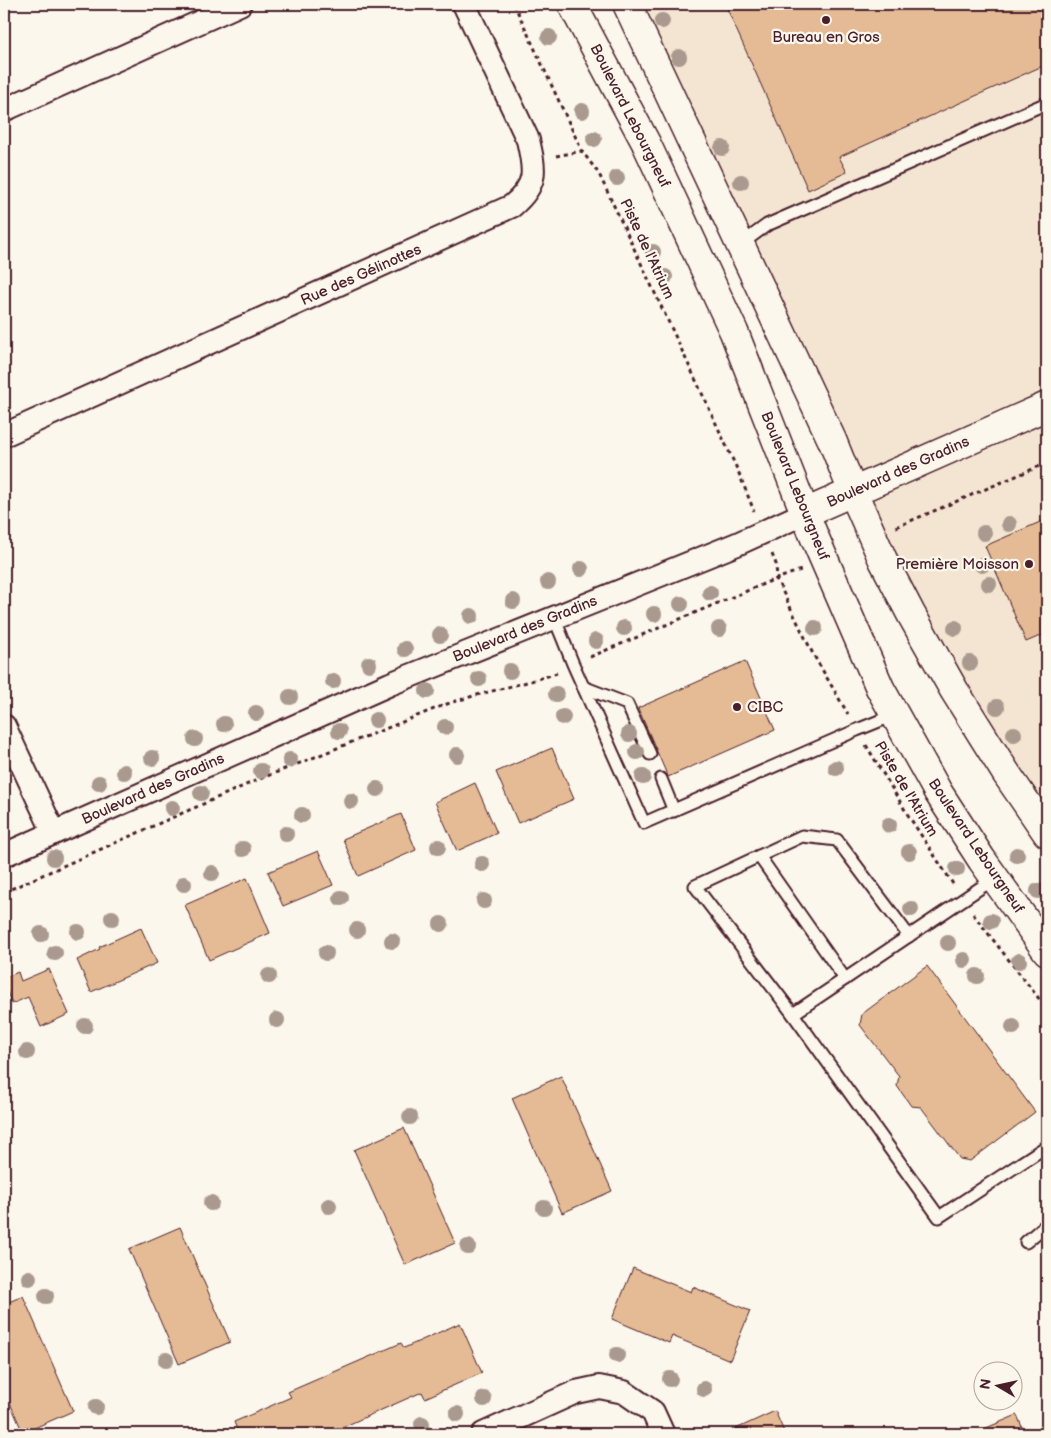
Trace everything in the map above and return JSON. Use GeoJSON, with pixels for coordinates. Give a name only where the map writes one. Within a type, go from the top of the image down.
{"type":"FeatureCollection","features":[{"type":"Feature","properties":{"kind":"main road","name":"Boulevard Lebourgneuf"},"geometry":{"type":"LineString","coordinates":[[572,4],[646,143],[730,323],[814,536],[880,688],[938,792],[995,878],[1047,951]]}},
{"type":"Feature","properties":{"kind":"main road"},"geometry":{"type":"LineString","coordinates":[[627,4],[832,440],[891,576],[954,690],[1006,773],[1047,833]]}},
{"type":"Feature","properties":{"kind":"main road","name":"Boulevard des Gradins"},"geometry":{"type":"LineString","coordinates":[[805,513],[1047,406]]}},
{"type":"Feature","properties":{"kind":"street"},"geometry":{"type":"LineString","coordinates":[[4,110],[240,4]]}},
{"type":"Feature","properties":{"kind":"street","name":"Rue des Gélinottes"},"geometry":{"type":"LineString","coordinates":[[4,435],[512,206],[524,196],[532,180],[532,160],[528,140],[464,4]]}},
{"type":"Feature","properties":{"kind":"street","name":"Boulevard des Gradins"},"geometry":{"type":"LineString","coordinates":[[4,855],[390,684],[737,544],[805,513]]}},
{"type":"Feature","properties":{"kind":"street"},"geometry":{"type":"LineString","coordinates":[[4,726],[54,833]]}},
{"type":"Feature","properties":{"kind":"street"},"geometry":{"type":"LineString","coordinates":[[483,1434],[576,1392],[599,1387],[624,1392],[653,1412],[663,1434]]}},
{"type":"Feature","properties":{"kind":"lane"},"geometry":{"type":"LineString","coordinates":[[740,244],[767,225],[1047,103]]}},
{"type":"Feature","properties":{"kind":"lane"},"geometry":{"type":"LineString","coordinates":[[554,617],[644,824],[894,715]]}},
{"type":"Feature","properties":{"kind":"lane"},"geometry":{"type":"LineString","coordinates":[[584,687],[627,704],[650,754]]}},
{"type":"Feature","properties":{"kind":"lane"},"geometry":{"type":"LineString","coordinates":[[660,779],[674,811]]}},
{"type":"Feature","properties":{"kind":"lane"},"geometry":{"type":"LineString","coordinates":[[909,936],[837,840],[802,836],[695,886],[793,1014],[939,1217],[1047,1146]]}},
{"type":"Feature","properties":{"kind":"lane"},"geometry":{"type":"LineString","coordinates":[[759,856],[845,979]]}},
{"type":"Feature","properties":{"kind":"lane"},"geometry":{"type":"LineString","coordinates":[[793,1014],[995,878]]}},
{"type":"Feature","properties":{"kind":"lane"},"geometry":{"type":"LineString","coordinates":[[1026,1242],[1047,1224]]}},
{"type":"Feature","properties":{"kind":"path","name":"Piste de l'Atrium"},"geometry":{"type":"LineString","coordinates":[[514,4],[582,151],[599,174],[700,388],[738,471],[752,507]]}},
{"type":"Feature","properties":{"kind":"path"},"geometry":{"type":"LineString","coordinates":[[906,522],[1047,463]]}},
{"type":"Feature","properties":{"kind":"path","name":"Piste de l'Atrium"},"geometry":{"type":"LineString","coordinates":[[776,564],[777,580],[813,654],[908,815],[962,900],[1047,1009]]}},
{"type":"Feature","properties":{"kind":"path"},"geometry":{"type":"LineString","coordinates":[[4,892],[256,781],[438,707],[474,695],[550,675],[798,572]]}},
{"type":"Feature","properties":{"kind":"shaded area"},"geometry":{"type":"Polygon","coordinates":[[[627,4],[1047,4],[1047,835],[954,690],[627,4]]]}},
{"type":"Feature","properties":{"kind":"building"},"geometry":{"type":"Polygon","coordinates":[[[725,4],[1047,4],[1047,64],[839,157],[847,172],[808,190],[725,4]]]}},
{"type":"Feature","properties":{"kind":"building"},"geometry":{"type":"Polygon","coordinates":[[[1047,519],[1047,633],[1026,642],[985,546],[1047,519]]]}},
{"type":"Feature","properties":{"kind":"building"},"geometry":{"type":"Polygon","coordinates":[[[745,661],[775,730],[668,777],[638,708],[745,661]]]}},
{"type":"Feature","properties":{"kind":"building"},"geometry":{"type":"Polygon","coordinates":[[[552,748],[574,799],[518,823],[496,772],[552,748]]]}},
{"type":"Feature","properties":{"kind":"building"},"geometry":{"type":"Polygon","coordinates":[[[475,783],[497,833],[457,851],[435,802],[475,783]]]}},
{"type":"Feature","properties":{"kind":"building"},"geometry":{"type":"Polygon","coordinates":[[[401,814],[416,850],[358,876],[343,839],[401,814]]]}},
{"type":"Feature","properties":{"kind":"building"},"geometry":{"type":"Polygon","coordinates":[[[318,851],[333,885],[283,906],[268,872],[318,851]]]}},
{"type":"Feature","properties":{"kind":"building"},"geometry":{"type":"Polygon","coordinates":[[[247,878],[270,933],[209,960],[185,905],[247,878]]]}},
{"type":"Feature","properties":{"kind":"building"},"geometry":{"type":"Polygon","coordinates":[[[141,928],[157,963],[91,992],[77,960],[100,949],[99,947],[141,928]]]}},
{"type":"Feature","properties":{"kind":"building"},"geometry":{"type":"Polygon","coordinates":[[[927,966],[1035,1112],[970,1161],[960,1159],[921,1107],[911,1106],[897,1086],[899,1076],[860,1025],[862,1014],[927,966]]]}},
{"type":"Feature","properties":{"kind":"building"},"geometry":{"type":"Polygon","coordinates":[[[49,969],[69,1014],[41,1027],[28,997],[12,1004],[4,985],[4,978],[18,972],[21,981],[49,969]]]}},
{"type":"Feature","properties":{"kind":"building"},"geometry":{"type":"Polygon","coordinates":[[[561,1076],[612,1191],[562,1213],[512,1098],[561,1076]]]}},
{"type":"Feature","properties":{"kind":"building"},"geometry":{"type":"Polygon","coordinates":[[[404,1128],[455,1243],[405,1265],[354,1150],[404,1128]]]}},
{"type":"Feature","properties":{"kind":"building"},"geometry":{"type":"Polygon","coordinates":[[[180,1227],[230,1342],[179,1364],[129,1249],[180,1227]]]}},
{"type":"Feature","properties":{"kind":"building"},"geometry":{"type":"Polygon","coordinates":[[[633,1268],[691,1292],[693,1287],[750,1311],[730,1360],[672,1336],[669,1343],[612,1319],[633,1268]]]}},
{"type":"Feature","properties":{"kind":"building"},"geometry":{"type":"Polygon","coordinates":[[[23,1296],[73,1411],[23,1433],[4,1389],[4,1304],[23,1296]]]}},
{"type":"Feature","properties":{"kind":"building"},"geometry":{"type":"Polygon","coordinates":[[[460,1323],[482,1373],[425,1398],[422,1392],[327,1434],[239,1434],[234,1422],[291,1397],[288,1392],[401,1343],[404,1348],[460,1323]]]}},
{"type":"Feature","properties":{"kind":"building"},"geometry":{"type":"Polygon","coordinates":[[[775,1411],[785,1434],[725,1434],[775,1411]]]}},
{"type":"Feature","properties":{"kind":"building"},"geometry":{"type":"Polygon","coordinates":[[[1017,1415],[1025,1434],[972,1434],[1017,1415]]]}},
{"type":"Feature","properties":{"kind":"place","name":"Bureau en Gros"},"geometry":{"type":"Point","coordinates":[826,20]}},
{"type":"Feature","properties":{"kind":"place","name":"Première Moisson"},"geometry":{"type":"Point","coordinates":[1029,564]}},
{"type":"Feature","properties":{"kind":"place","name":"CIBC"},"geometry":{"type":"Point","coordinates":[737,707]}}]}
